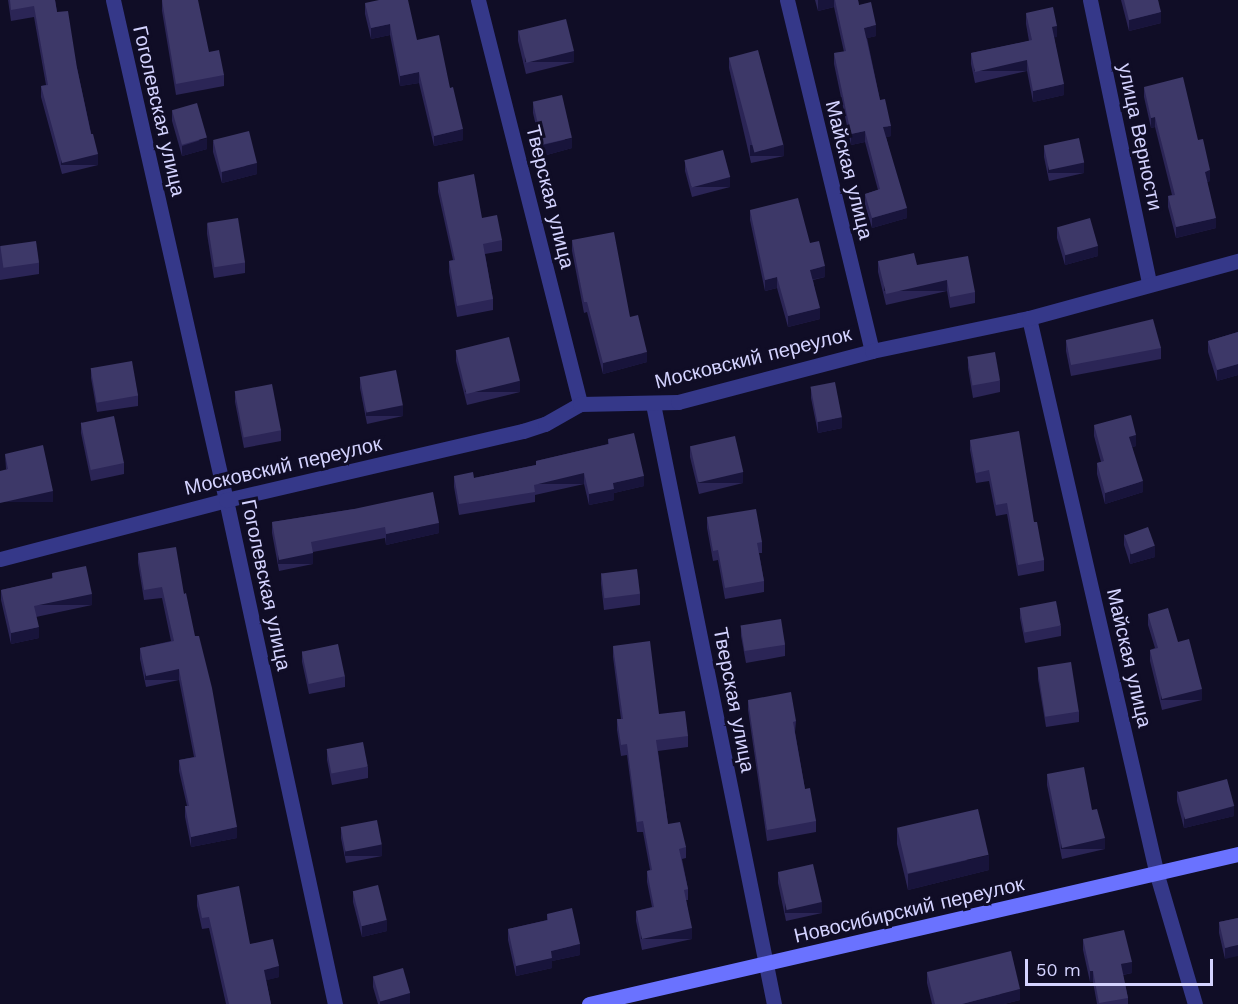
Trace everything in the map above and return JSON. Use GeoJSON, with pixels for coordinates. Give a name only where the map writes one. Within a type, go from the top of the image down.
{"type":"FeatureCollection","features":[{"type":"Feature","properties":{"kind":"street","name":"Гоголевская улица"},"geometry":{"type":"LineString","coordinates":[[113,0],[226,500],[335,1004]]}},
{"type":"Feature","properties":{"kind":"street","name":"Тверская улица"},"geometry":{"type":"LineString","coordinates":[[478,0],[580,404]]}},
{"type":"Feature","properties":{"kind":"street","name":"Майская улица"},"geometry":{"type":"LineString","coordinates":[[786,0],[872,351]]}},
{"type":"Feature","properties":{"kind":"street","name":"улица Верности"},"geometry":{"type":"LineString","coordinates":[[1090,0],[1149,283]]}},
{"type":"Feature","properties":{"kind":"street","name":"Московский переулок"},"geometry":{"type":"LineString","coordinates":[[0,559],[226,500],[524,431],[545,424],[580,404],[678,402],[872,351],[1029,318],[1149,283],[1238,261]]}},
{"type":"Feature","properties":{"kind":"street","name":"Майская улица"},"geometry":{"type":"LineString","coordinates":[[1029,318],[1157,875],[1195,1004]]}},
{"type":"Feature","properties":{"kind":"street","name":"Тверская улица"},"geometry":{"type":"LineString","coordinates":[[653,404],[774,1004]]}},
{"type":"Feature","properties":{"kind":"street","name":"Новосибирский переулок"},"geometry":{"type":"LineString","coordinates":[[590,1004],[1157,875],[1238,854]]}},
{"type":"Feature","properties":{"kind":"building"},"geometry":{"type":"Polygon","coordinates":[[[10,0],[55,0],[57,12],[68,11],[77,68],[91,134],[93,134],[98,154],[62,163],[41,86],[48,85],[34,6],[11,10],[10,0]]]}},
{"type":"Feature","properties":{"kind":"building"},"geometry":{"type":"Polygon","coordinates":[[[162,0],[198,0],[209,52],[219,50],[224,75],[176,84],[162,0]]]}},
{"type":"Feature","properties":{"kind":"building"},"geometry":{"type":"Polygon","coordinates":[[[379,0],[408,0],[417,40],[439,35],[450,88],[453,87],[463,129],[434,136],[419,72],[400,76],[390,24],[371,28],[365,3],[379,0]]]}},
{"type":"Feature","properties":{"kind":"building"},"geometry":{"type":"Polygon","coordinates":[[[835,0],[858,0],[859,5],[871,2],[876,25],[864,28],[880,100],[885,99],[891,126],[883,127],[907,208],[872,218],[865,194],[880,189],[865,131],[851,134],[834,53],[846,51],[835,0]]]}},
{"type":"Feature","properties":{"kind":"building"},"geometry":{"type":"Polygon","coordinates":[[[1124,0],[1158,0],[1161,12],[1129,20],[1124,0]]]}},
{"type":"Feature","properties":{"kind":"building"},"geometry":{"type":"Polygon","coordinates":[[[1053,7],[1057,26],[1052,27],[1064,84],[1033,91],[1027,60],[975,72],[971,53],[1032,40],[1026,13],[1053,7]]]}},
{"type":"Feature","properties":{"kind":"building"},"geometry":{"type":"Polygon","coordinates":[[[566,19],[574,51],[526,63],[518,31],[566,19]]]}},
{"type":"Feature","properties":{"kind":"building"},"geometry":{"type":"Polygon","coordinates":[[[758,50],[783,145],[754,152],[729,58],[758,50]]]}},
{"type":"Feature","properties":{"kind":"building"},"geometry":{"type":"Polygon","coordinates":[[[1183,77],[1198,140],[1203,139],[1210,170],[1205,172],[1216,218],[1176,227],[1168,196],[1175,195],[1155,117],[1151,118],[1144,87],[1183,77]]]}},
{"type":"Feature","properties":{"kind":"building"},"geometry":{"type":"Polygon","coordinates":[[[562,95],[572,138],[543,145],[533,102],[562,95]]]}},
{"type":"Feature","properties":{"kind":"building"},"geometry":{"type":"Polygon","coordinates":[[[197,103],[207,138],[182,145],[172,110],[197,103]]]}},
{"type":"Feature","properties":{"kind":"building"},"geometry":{"type":"Polygon","coordinates":[[[249,131],[257,163],[221,172],[213,140],[249,131]]]}},
{"type":"Feature","properties":{"kind":"building"},"geometry":{"type":"Polygon","coordinates":[[[1079,138],[1084,162],[1049,170],[1044,145],[1079,138]]]}},
{"type":"Feature","properties":{"kind":"building"},"geometry":{"type":"Polygon","coordinates":[[[723,150],[730,177],[692,187],[684,160],[723,150]]]}},
{"type":"Feature","properties":{"kind":"building"},"geometry":{"type":"Polygon","coordinates":[[[474,174],[482,218],[497,215],[502,240],[483,244],[493,299],[457,306],[449,261],[455,260],[438,182],[474,174]]]}},
{"type":"Feature","properties":{"kind":"building"},"geometry":{"type":"Polygon","coordinates":[[[798,198],[810,243],[819,241],[825,266],[810,270],[820,308],[788,316],[777,277],[765,280],[750,210],[798,198]]]}},
{"type":"Feature","properties":{"kind":"building"},"geometry":{"type":"Polygon","coordinates":[[[238,218],[245,262],[214,267],[207,223],[238,218]]]}},
{"type":"Feature","properties":{"kind":"building"},"geometry":{"type":"Polygon","coordinates":[[[1090,218],[1098,246],[1065,255],[1057,227],[1090,218]]]}},
{"type":"Feature","properties":{"kind":"building"},"geometry":{"type":"Polygon","coordinates":[[[614,232],[630,317],[638,315],[647,352],[603,363],[587,302],[584,302],[572,240],[614,232]]]}},
{"type":"Feature","properties":{"kind":"building"},"geometry":{"type":"Polygon","coordinates":[[[36,241],[39,263],[3,268],[0,246],[36,241]]]}},
{"type":"Feature","properties":{"kind":"building"},"geometry":{"type":"Polygon","coordinates":[[[914,253],[917,265],[968,256],[975,292],[950,297],[947,280],[886,294],[878,261],[914,253]]]}},
{"type":"Feature","properties":{"kind":"building"},"geometry":{"type":"Polygon","coordinates":[[[1153,319],[1161,348],[1071,365],[1066,340],[1153,319]]]}},
{"type":"Feature","properties":{"kind":"building"},"geometry":{"type":"Polygon","coordinates":[[[1238,332],[1238,364],[1217,370],[1208,341],[1238,332]]]}},
{"type":"Feature","properties":{"kind":"building"},"geometry":{"type":"Polygon","coordinates":[[[509,337],[520,381],[467,394],[456,350],[509,337]]]}},
{"type":"Feature","properties":{"kind":"building"},"geometry":{"type":"Polygon","coordinates":[[[995,352],[1000,381],[972,385],[967,357],[995,352]]]}},
{"type":"Feature","properties":{"kind":"building"},"geometry":{"type":"Polygon","coordinates":[[[132,361],[138,395],[97,403],[91,368],[132,361]]]}},
{"type":"Feature","properties":{"kind":"building"},"geometry":{"type":"Polygon","coordinates":[[[396,370],[403,405],[367,412],[360,377],[396,370]]]}},
{"type":"Feature","properties":{"kind":"building"},"geometry":{"type":"Polygon","coordinates":[[[835,382],[842,417],[817,422],[810,387],[835,382]]]}},
{"type":"Feature","properties":{"kind":"building"},"geometry":{"type":"Polygon","coordinates":[[[272,384],[281,430],[244,437],[235,391],[272,384]]]}},
{"type":"Feature","properties":{"kind":"building"},"geometry":{"type":"Polygon","coordinates":[[[1131,415],[1136,435],[1129,437],[1143,481],[1105,493],[1097,463],[1104,461],[1094,425],[1131,415]]]}},
{"type":"Feature","properties":{"kind":"building"},"geometry":{"type":"Polygon","coordinates":[[[114,416],[124,463],[91,470],[81,423],[114,416]]]}},
{"type":"Feature","properties":{"kind":"building"},"geometry":{"type":"Polygon","coordinates":[[[1019,431],[1034,522],[1037,522],[1044,560],[1018,565],[1007,503],[996,505],[989,470],[976,473],[970,440],[1019,431]]]}},
{"type":"Feature","properties":{"kind":"building"},"geometry":{"type":"Polygon","coordinates":[[[634,433],[644,476],[613,483],[614,489],[589,494],[584,473],[534,485],[535,492],[459,504],[454,476],[473,472],[474,478],[536,465],[536,461],[609,444],[608,439],[634,433]]]}},
{"type":"Feature","properties":{"kind":"building"},"geometry":{"type":"Polygon","coordinates":[[[735,436],[743,472],[699,482],[690,446],[735,436]]]}},
{"type":"Feature","properties":{"kind":"building"},"geometry":{"type":"Polygon","coordinates":[[[43,445],[53,491],[0,503],[0,471],[8,469],[5,454],[43,445]]]}},
{"type":"Feature","properties":{"kind":"building"},"geometry":{"type":"Polygon","coordinates":[[[433,492],[439,523],[386,534],[385,527],[311,542],[313,553],[279,560],[272,522],[354,509],[433,492]]]}},
{"type":"Feature","properties":{"kind":"building"},"geometry":{"type":"Polygon","coordinates":[[[756,509],[762,542],[757,543],[764,581],[725,588],[718,550],[713,551],[707,517],[756,509]]]}},
{"type":"Feature","properties":{"kind":"building"},"geometry":{"type":"Polygon","coordinates":[[[1148,527],[1155,546],[1131,554],[1125,536],[1148,527]]]}},
{"type":"Feature","properties":{"kind":"building"},"geometry":{"type":"Polygon","coordinates":[[[176,547],[184,594],[186,593],[195,636],[199,636],[212,688],[237,827],[191,837],[185,806],[189,806],[179,760],[196,757],[179,669],[146,676],[140,648],[174,641],[162,587],[144,590],[138,553],[176,547]]]}},
{"type":"Feature","properties":{"kind":"building"},"geometry":{"type":"Polygon","coordinates":[[[86,566],[92,594],[34,606],[39,627],[11,633],[1,590],[53,578],[52,573],[86,566]]]}},
{"type":"Feature","properties":{"kind":"building"},"geometry":{"type":"Polygon","coordinates":[[[637,569],[640,594],[604,598],[601,573],[637,569]]]}},
{"type":"Feature","properties":{"kind":"building"},"geometry":{"type":"Polygon","coordinates":[[[1056,601],[1061,626],[1024,633],[1020,608],[1056,601]]]}},
{"type":"Feature","properties":{"kind":"building"},"geometry":{"type":"Polygon","coordinates":[[[1168,608],[1178,642],[1189,639],[1202,689],[1162,699],[1150,650],[1158,648],[1148,614],[1168,608]]]}},
{"type":"Feature","properties":{"kind":"building"},"geometry":{"type":"Polygon","coordinates":[[[781,619],[785,645],[745,651],[741,625],[781,619]]]}},
{"type":"Feature","properties":{"kind":"building"},"geometry":{"type":"Polygon","coordinates":[[[650,641],[659,714],[685,711],[688,736],[656,740],[668,824],[680,822],[686,847],[679,849],[688,889],[684,890],[692,928],[642,939],[636,911],[654,907],[647,871],[652,870],[643,821],[637,822],[627,744],[621,745],[617,719],[623,719],[613,646],[650,641]]]}},
{"type":"Feature","properties":{"kind":"building"},"geometry":{"type":"Polygon","coordinates":[[[338,644],[345,676],[309,684],[302,652],[338,644]]]}},
{"type":"Feature","properties":{"kind":"building"},"geometry":{"type":"Polygon","coordinates":[[[1071,662],[1079,711],[1045,717],[1037,667],[1071,662]]]}},
{"type":"Feature","properties":{"kind":"building"},"geometry":{"type":"Polygon","coordinates":[[[791,692],[796,721],[793,722],[805,789],[810,788],[816,821],[767,830],[748,700],[791,692]]]}},
{"type":"Feature","properties":{"kind":"building"},"geometry":{"type":"Polygon","coordinates":[[[363,742],[368,767],[331,774],[327,749],[363,742]]]}},
{"type":"Feature","properties":{"kind":"building"},"geometry":{"type":"Polygon","coordinates":[[[1084,767],[1092,810],[1097,809],[1105,838],[1062,848],[1047,774],[1084,767]]]}},
{"type":"Feature","properties":{"kind":"building"},"geometry":{"type":"Polygon","coordinates":[[[1227,779],[1234,806],[1185,819],[1178,792],[1227,779]]]}},
{"type":"Feature","properties":{"kind":"building"},"geometry":{"type":"Polygon","coordinates":[[[978,809],[989,855],[908,873],[897,828],[978,809]]]}},
{"type":"Feature","properties":{"kind":"building"},"geometry":{"type":"Polygon","coordinates":[[[377,820],[382,845],[345,852],[341,827],[377,820]]]}},
{"type":"Feature","properties":{"kind":"building"},"geometry":{"type":"Polygon","coordinates":[[[813,864],[822,902],[787,910],[778,872],[813,864]]]}},
{"type":"Feature","properties":{"kind":"building"},"geometry":{"type":"Polygon","coordinates":[[[378,885],[387,920],[361,926],[353,891],[378,885]]]}},
{"type":"Feature","properties":{"kind":"building"},"geometry":{"type":"Polygon","coordinates":[[[239,886],[250,944],[273,939],[279,966],[264,970],[271,1004],[229,1004],[209,917],[202,918],[197,895],[239,886]]]}},
{"type":"Feature","properties":{"kind":"building"},"geometry":{"type":"Polygon","coordinates":[[[572,908],[580,944],[551,951],[552,958],[516,966],[508,929],[548,920],[547,914],[572,908]]]}},
{"type":"Feature","properties":{"kind":"building"},"geometry":{"type":"Polygon","coordinates":[[[1238,918],[1238,945],[1225,948],[1219,922],[1238,918]]]}},
{"type":"Feature","properties":{"kind":"building"},"geometry":{"type":"Polygon","coordinates":[[[1124,930],[1132,962],[1121,964],[1128,998],[1099,1003],[1093,971],[1090,971],[1083,939],[1124,930]]]}},
{"type":"Feature","properties":{"kind":"building"},"geometry":{"type":"Polygon","coordinates":[[[1011,951],[1020,989],[962,1004],[935,1004],[927,972],[1011,951]]]}},
{"type":"Feature","properties":{"kind":"building"},"geometry":{"type":"Polygon","coordinates":[[[403,968],[410,993],[380,1002],[373,977],[403,968]]]}}]}
